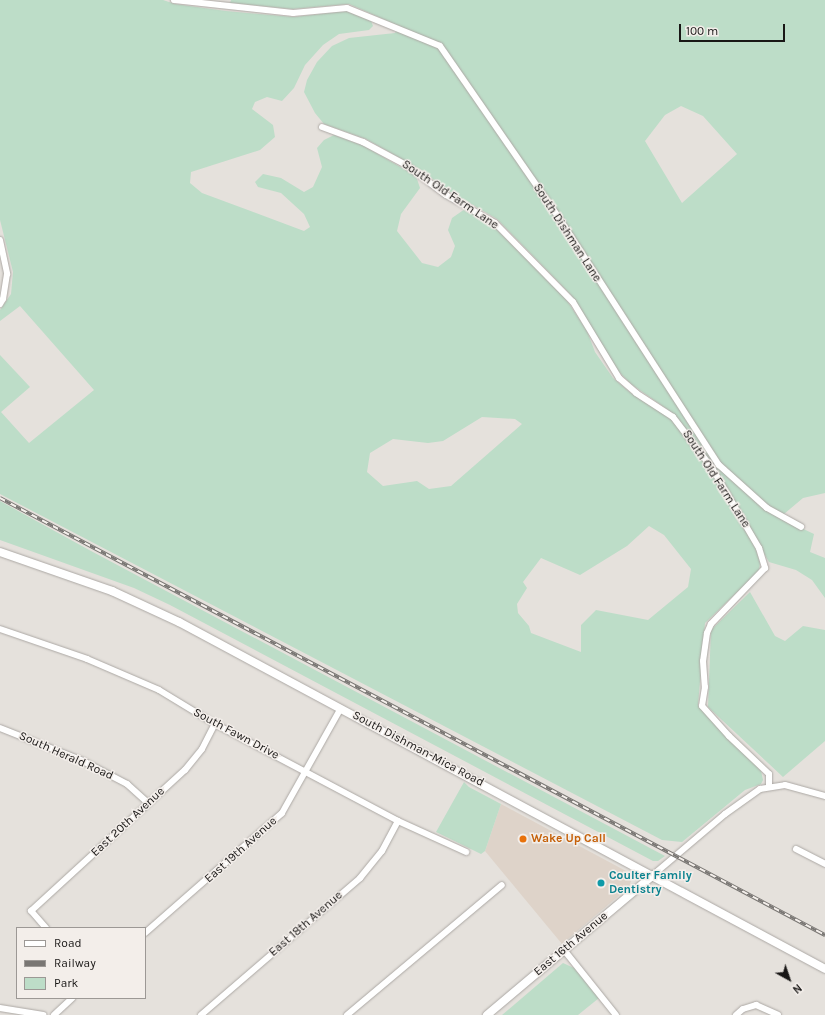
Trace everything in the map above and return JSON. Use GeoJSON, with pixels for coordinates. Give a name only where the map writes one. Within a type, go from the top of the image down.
{"type":"FeatureCollection","features":[{"type":"Feature","properties":{"kind":"main road","name":"South Dishman-Mica Road"},"geometry":{"type":"LineString","coordinates":[[0,552],[112,591],[179,622],[653,875],[825,969]]}},
{"type":"Feature","properties":{"kind":"main road","name":"East 16th Avenue"},"geometry":{"type":"LineString","coordinates":[[487,1015],[653,875]]}},
{"type":"Feature","properties":{"kind":"street","name":"South Dishman Lane"},"geometry":{"type":"LineString","coordinates":[[174,0],[294,13],[347,8],[440,46],[559,218],[719,465],[767,508],[801,527]]}},
{"type":"Feature","properties":{"kind":"street","name":"South Old Farm Lane"},"geometry":{"type":"LineString","coordinates":[[322,127],[363,142],[406,164],[446,195],[495,223],[573,302],[619,378],[636,393],[673,417],[712,468],[759,548],[766,568],[711,624],[707,633],[703,661],[705,687],[702,706],[728,736],[769,774],[769,787]]}},
{"type":"Feature","properties":{"kind":"street"},"geometry":{"type":"LineString","coordinates":[[0,240],[7,274],[2,301]]}},
{"type":"Feature","properties":{"kind":"street","name":"South Fawn Drive"},"geometry":{"type":"LineString","coordinates":[[0,629],[87,659],[159,690],[215,724],[398,821],[466,852]]}},
{"type":"Feature","properties":{"kind":"street","name":"East 19th Avenue"},"geometry":{"type":"LineString","coordinates":[[146,932],[282,813],[341,708]]}},
{"type":"Feature","properties":{"kind":"street","name":"East 20th Avenue"},"geometry":{"type":"LineString","coordinates":[[45,927],[31,911],[185,770],[202,749],[215,724]]}},
{"type":"Feature","properties":{"kind":"street","name":"South Herald Road"},"geometry":{"type":"LineString","coordinates":[[0,728],[89,764],[127,784],[148,803]]}},
{"type":"Feature","properties":{"kind":"street","name":"East 16th Avenue"},"geometry":{"type":"LineString","coordinates":[[653,875],[751,794],[769,787],[785,785],[825,796]]}},
{"type":"Feature","properties":{"kind":"street","name":"East 18th Avenue"},"geometry":{"type":"LineString","coordinates":[[201,1015],[360,878],[382,851],[398,821]]}},
{"type":"Feature","properties":{"kind":"street"},"geometry":{"type":"LineString","coordinates":[[796,849],[825,864]]}},
{"type":"Feature","properties":{"kind":"street"},"geometry":{"type":"LineString","coordinates":[[347,1015],[502,885]]}},
{"type":"Feature","properties":{"kind":"street"},"geometry":{"type":"LineString","coordinates":[[564,950],[616,1015]]}},
{"type":"Feature","properties":{"kind":"street"},"geometry":{"type":"LineString","coordinates":[[54,1015],[71,999]]}},
{"type":"Feature","properties":{"kind":"street"},"geometry":{"type":"LineString","coordinates":[[736,1015],[743,1009],[756,1005],[778,1015]]}},
{"type":"Feature","properties":{"kind":"street"},"geometry":{"type":"LineString","coordinates":[[0,1008],[43,1015]]}},
{"type":"Feature","properties":{"kind":"shaded area"},"geometry":{"type":"Polygon","coordinates":[[[501,804],[626,871],[632,878],[629,887],[562,944],[485,851],[501,804]]]}},
{"type":"Feature","properties":{"kind":"green space"},"geometry":{"type":"Polygon","coordinates":[[[0,0],[163,0],[175,4],[226,11],[294,17],[346,11],[371,21],[373,26],[369,30],[339,34],[323,45],[305,65],[294,88],[282,101],[267,97],[255,102],[252,109],[273,125],[275,137],[260,150],[191,172],[190,183],[202,193],[304,231],[310,227],[304,214],[281,193],[258,187],[255,182],[263,174],[281,178],[304,192],[313,187],[322,167],[317,148],[324,140],[334,135],[364,146],[416,176],[420,188],[401,214],[397,231],[422,263],[438,267],[451,257],[455,246],[448,230],[452,218],[465,209],[494,227],[566,299],[587,331],[595,352],[613,378],[632,394],[672,419],[680,429],[710,470],[756,549],[760,563],[759,571],[705,623],[698,705],[761,771],[763,780],[761,784],[745,790],[682,842],[662,840],[0,494],[0,355],[30,387],[1,412],[29,443],[94,390],[20,306],[0,321],[0,310],[11,294],[13,272],[0,220],[0,0]],[[482,417],[443,441],[428,443],[393,439],[370,453],[367,472],[383,486],[417,481],[429,489],[451,486],[522,424],[515,419],[482,417]],[[649,526],[627,546],[580,575],[541,558],[523,582],[527,588],[517,604],[518,613],[529,626],[531,633],[581,652],[581,625],[596,610],[648,620],[688,587],[691,569],[664,535],[649,526]]]}},
{"type":"Feature","properties":{"kind":"green space"},"geometry":{"type":"Polygon","coordinates":[[[231,0],[825,0],[825,493],[803,498],[784,514],[782,519],[814,534],[810,552],[825,558],[825,598],[812,580],[796,570],[769,562],[718,474],[694,439],[674,414],[631,384],[617,370],[571,295],[497,219],[444,188],[423,171],[366,139],[324,124],[315,113],[304,92],[307,80],[317,62],[332,46],[349,38],[395,33],[399,26],[349,4],[292,9],[230,3],[231,0]],[[681,106],[665,115],[645,141],[682,203],[737,154],[703,116],[681,106]]]}},
{"type":"Feature","properties":{"kind":"green space"},"geometry":{"type":"Polygon","coordinates":[[[0,501],[91,551],[665,856],[658,861],[653,861],[170,605],[134,588],[0,540],[0,501]]]}},
{"type":"Feature","properties":{"kind":"green space"},"geometry":{"type":"Polygon","coordinates":[[[750,592],[775,636],[785,641],[803,626],[825,630],[825,741],[783,777],[708,707],[711,630],[750,592]]]}},
{"type":"Feature","properties":{"kind":"green space"},"geometry":{"type":"Polygon","coordinates":[[[464,782],[469,787],[501,804],[485,851],[481,854],[436,832],[464,782]]]}},
{"type":"Feature","properties":{"kind":"green space"},"geometry":{"type":"Polygon","coordinates":[[[563,963],[574,968],[599,998],[578,1015],[502,1015],[563,963]]]}},
{"type":"Feature","properties":{"kind":"railway"},"geometry":{"type":"LineString","coordinates":[[0,498],[825,935]]}},
{"type":"Feature","properties":{"kind":"place","name":"Wake Up Call"},"geometry":{"type":"Point","coordinates":[523,839]}},
{"type":"Feature","properties":{"kind":"place","name":"Coulter Family Dentistry"},"geometry":{"type":"Point","coordinates":[601,883]}}]}
